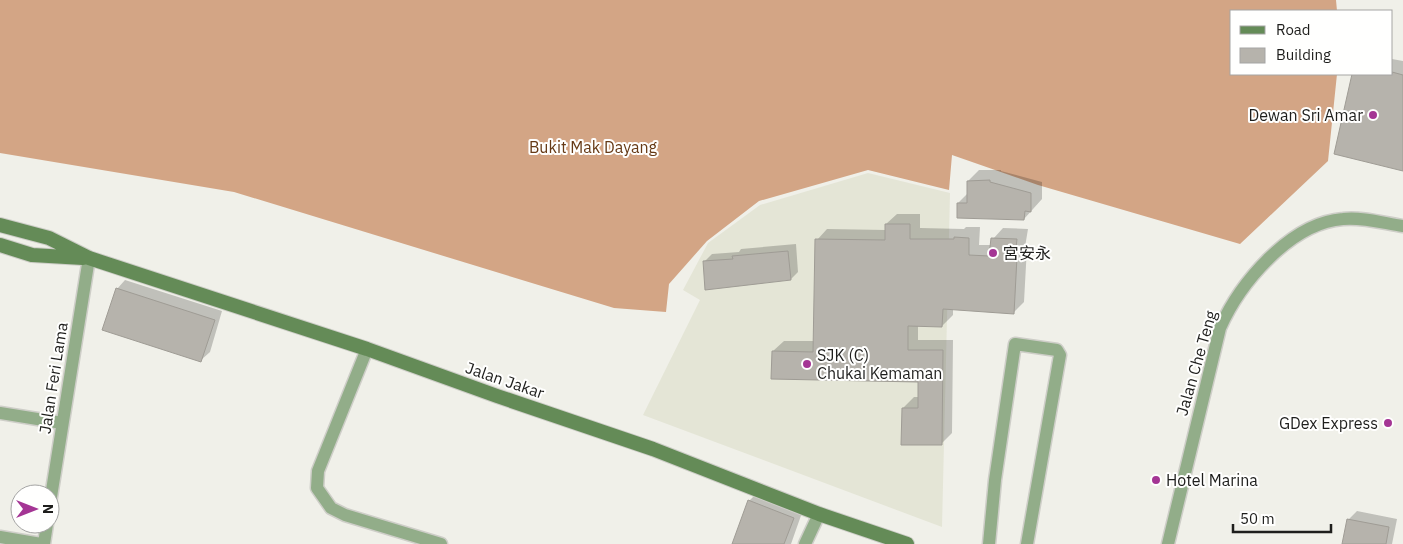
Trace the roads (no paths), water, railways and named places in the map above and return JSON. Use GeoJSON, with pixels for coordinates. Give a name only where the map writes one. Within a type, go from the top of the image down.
{"type":"FeatureCollection","features":[{"type":"Feature","properties":{"kind":"main road","name":"Jalan Jakar"},"geometry":{"type":"LineString","coordinates":[[0,226],[49,238],[89,258],[367,349],[653,449],[818,514],[907,544]]}},
{"type":"Feature","properties":{"kind":"main road","name":"Jalan Jakar"},"geometry":{"type":"LineString","coordinates":[[0,245],[32,255],[89,258]]}},
{"type":"Feature","properties":{"kind":"street","name":"Jalan Che Teng"},"geometry":{"type":"LineString","coordinates":[[1168,544],[1220,328],[1229,308],[1242,288],[1282,246],[1301,232],[1319,224],[1341,219],[1363,219],[1403,226]]}},
{"type":"Feature","properties":{"kind":"street","name":"Jalan Feri Lama"},"geometry":{"type":"LineString","coordinates":[[53,484],[89,258]]}},
{"type":"Feature","properties":{"kind":"street"},"geometry":{"type":"LineString","coordinates":[[989,544],[995,480],[1015,344],[1057,350],[1060,355],[1027,544]]}},
{"type":"Feature","properties":{"kind":"street"},"geometry":{"type":"LineString","coordinates":[[367,349],[318,471],[317,488],[331,508],[345,516],[442,544]]}},
{"type":"Feature","properties":{"kind":"street"},"geometry":{"type":"LineString","coordinates":[[0,413],[62,423]]}},
{"type":"Feature","properties":{"kind":"street"},"geometry":{"type":"LineString","coordinates":[[805,544],[818,514]]}},
{"type":"Feature","properties":{"kind":"street"},"geometry":{"type":"LineString","coordinates":[[0,537],[42,544]]}},
{"type":"Feature","properties":{"kind":"place","name":"Dewan Sri Amar"},"geometry":{"type":"Point","coordinates":[1373,115]}},
{"type":"Feature","properties":{"kind":"place","name":"宮安永"},"geometry":{"type":"Point","coordinates":[993,253]}},
{"type":"Feature","properties":{"kind":"place","name":"SJK (C) Chukai Kemaman"},"geometry":{"type":"Point","coordinates":[807,364]}},
{"type":"Feature","properties":{"kind":"place","name":"GDex Express"},"geometry":{"type":"Point","coordinates":[1388,423]}},
{"type":"Feature","properties":{"kind":"place","name":"Hotel Marina"},"geometry":{"type":"Point","coordinates":[1156,480]}},
{"type":"Feature","properties":{"kind":"park label","name":"Bukit Mak Dayang"},"geometry":{"type":"Point","coordinates":[593,147]}}]}
